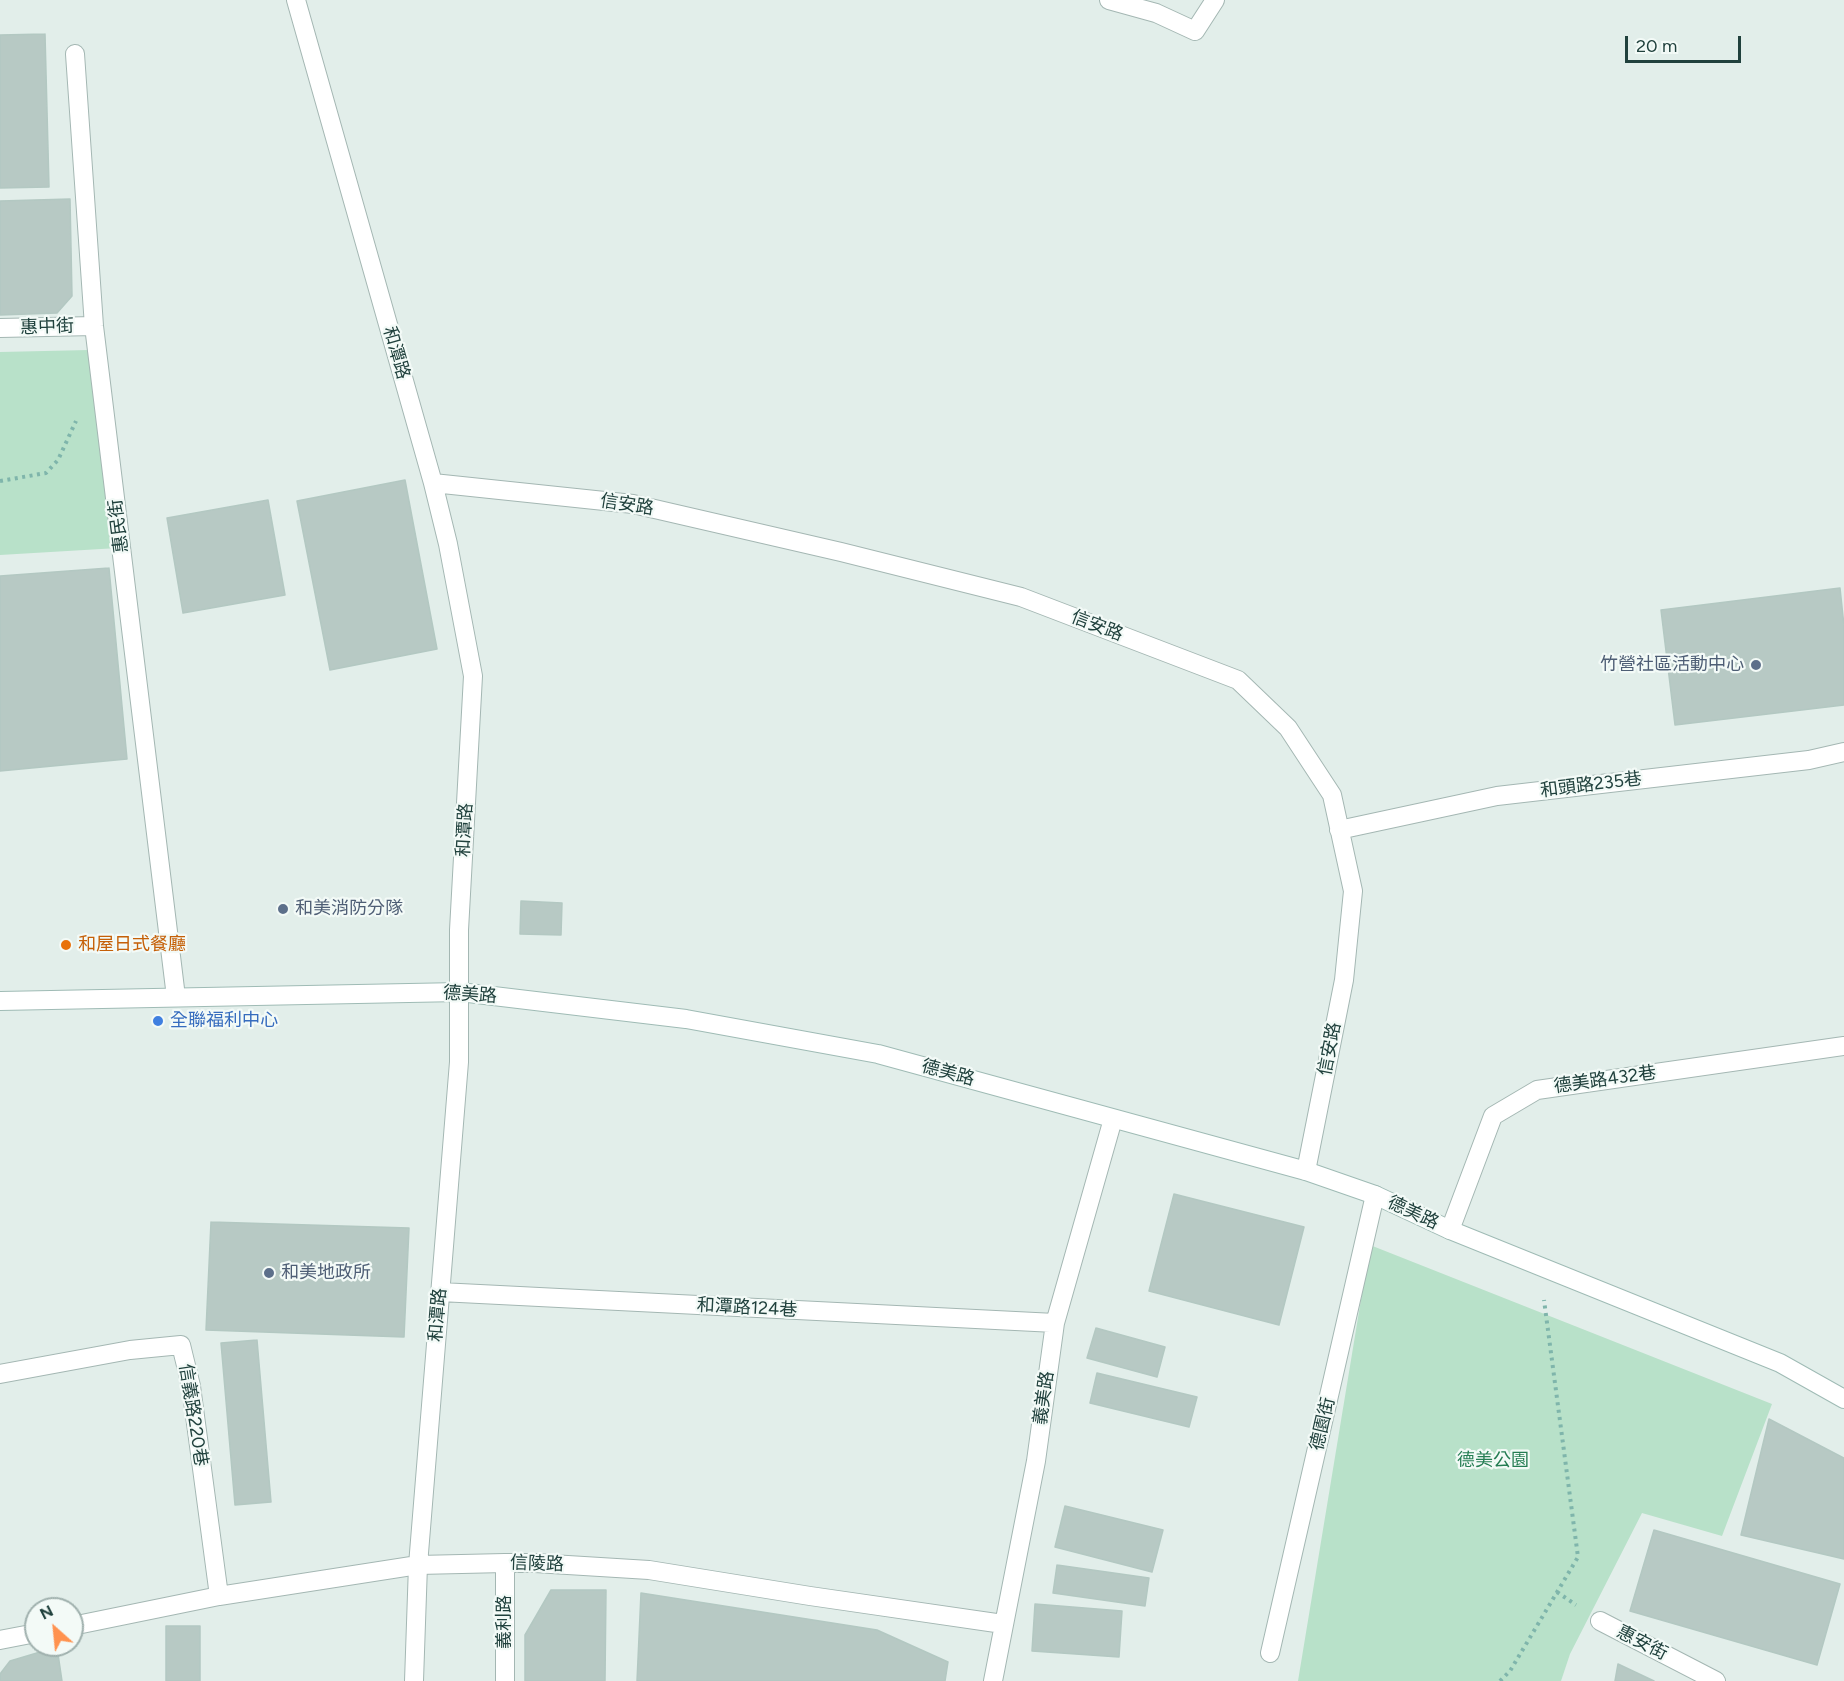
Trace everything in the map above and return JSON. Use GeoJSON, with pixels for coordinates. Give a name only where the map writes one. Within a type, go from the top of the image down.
{"type":"FeatureCollection","features":[{"type":"Feature","properties":{"kind":"street","name":"和潭路"},"geometry":{"type":"LineString","coordinates":[[296,0],[433,483],[448,544],[473,676],[459,930],[459,1062],[418,1565],[414,1681]]}},
{"type":"Feature","properties":{"kind":"street"},"geometry":{"type":"LineString","coordinates":[[1109,0],[1156,13],[1195,31],[1215,0]]}},
{"type":"Feature","properties":{"kind":"street","name":"惠民街"},"geometry":{"type":"LineString","coordinates":[[75,54],[94,326],[176,997]]}},
{"type":"Feature","properties":{"kind":"street","name":"惠中街"},"geometry":{"type":"LineString","coordinates":[[0,328],[94,326]]}},
{"type":"Feature","properties":{"kind":"street","name":"信安路"},"geometry":{"type":"LineString","coordinates":[[433,483],[633,504],[841,552],[1021,597],[1238,680],[1288,728],[1332,795],[1353,891],[1344,980],[1305,1170]]}},
{"type":"Feature","properties":{"kind":"street","name":"和頭路235巷"},"geometry":{"type":"LineString","coordinates":[[1339,830],[1497,796],[1809,760],[1844,752]]}},
{"type":"Feature","properties":{"kind":"street","name":"德美路"},"geometry":{"type":"LineString","coordinates":[[0,1001],[460,992],[686,1019],[878,1054],[1305,1170],[1375,1195],[1450,1230],[1780,1363],[1844,1399]]}},
{"type":"Feature","properties":{"kind":"street","name":"德美路432巷"},"geometry":{"type":"LineString","coordinates":[[1450,1230],[1493,1116],[1537,1090],[1844,1046]]}},
{"type":"Feature","properties":{"kind":"street","name":"義美路"},"geometry":{"type":"LineString","coordinates":[[993,1681],[1036,1461],[1055,1323],[1113,1119]]}},
{"type":"Feature","properties":{"kind":"street","name":"德園街"},"geometry":{"type":"LineString","coordinates":[[1270,1653],[1375,1195]]}},
{"type":"Feature","properties":{"kind":"street","name":"和潭路124巷"},"geometry":{"type":"LineString","coordinates":[[440,1292],[1055,1323]]}},
{"type":"Feature","properties":{"kind":"street","name":"信義路220巷"},"geometry":{"type":"LineString","coordinates":[[0,1374],[130,1350],[181,1345],[191,1386],[219,1596]]}},
{"type":"Feature","properties":{"kind":"street","name":"義利路"},"geometry":{"type":"LineString","coordinates":[[505,1563],[505,1681]]}},
{"type":"Feature","properties":{"kind":"street","name":"信陵路"},"geometry":{"type":"LineString","coordinates":[[84,1624],[219,1596],[418,1565],[535,1563],[649,1570],[1003,1624]]}},
{"type":"Feature","properties":{"kind":"street","name":"惠安街"},"geometry":{"type":"LineString","coordinates":[[1600,1621],[1716,1681]]}},
{"type":"Feature","properties":{"kind":"street"},"geometry":{"type":"LineString","coordinates":[[0,1640],[24,1635]]}},
{"type":"Feature","properties":{"kind":"path"},"geometry":{"type":"LineString","coordinates":[[0,481],[46,473],[58,460],[77,419]]}},
{"type":"Feature","properties":{"kind":"path"},"geometry":{"type":"LineString","coordinates":[[1500,1681],[1510,1671],[1578,1557],[1540,1266]]}},
{"type":"Feature","properties":{"kind":"green space"},"geometry":{"type":"Polygon","coordinates":[[[89,350],[118,548],[0,555],[0,352],[89,350]]]}},
{"type":"Feature","properties":{"kind":"green space","name":"德美公園"},"geometry":{"type":"Polygon","coordinates":[[[1370,1245],[1772,1404],[1722,1536],[1642,1513],[1570,1654],[1561,1681],[1298,1681],[1370,1245]]]}},
{"type":"Feature","properties":{"kind":"building"},"geometry":{"type":"Polygon","coordinates":[[[45,34],[49,187],[0,188],[0,35],[45,34]]]}},
{"type":"Feature","properties":{"kind":"building"},"geometry":{"type":"Polygon","coordinates":[[[70,199],[72,296],[57,313],[0,315],[0,201],[70,199]]]}},
{"type":"Feature","properties":{"kind":"building"},"geometry":{"type":"Polygon","coordinates":[[[405,480],[437,649],[330,670],[297,501],[405,480]]]}},
{"type":"Feature","properties":{"kind":"building"},"geometry":{"type":"Polygon","coordinates":[[[268,500],[285,595],[183,613],[167,518],[268,500]]]}},
{"type":"Feature","properties":{"kind":"building"},"geometry":{"type":"Polygon","coordinates":[[[109,568],[127,759],[0,771],[0,576],[109,568]]]}},
{"type":"Feature","properties":{"kind":"building","name":"竹營社區活動中心"},"geometry":{"type":"Polygon","coordinates":[[[1840,588],[1844,626],[1844,705],[1675,725],[1661,610],[1840,588]]]}},
{"type":"Feature","properties":{"kind":"building"},"geometry":{"type":"Polygon","coordinates":[[[521,901],[562,903],[561,935],[520,934],[521,901]]]}},
{"type":"Feature","properties":{"kind":"building"},"geometry":{"type":"Polygon","coordinates":[[[1174,1194],[1304,1227],[1279,1325],[1149,1291],[1174,1194]]]}},
{"type":"Feature","properties":{"kind":"building"},"geometry":{"type":"Polygon","coordinates":[[[211,1222],[409,1228],[404,1337],[206,1330],[211,1222]]]}},
{"type":"Feature","properties":{"kind":"building"},"geometry":{"type":"Polygon","coordinates":[[[1096,1328],[1165,1347],[1157,1377],[1087,1358],[1096,1328]]]}},
{"type":"Feature","properties":{"kind":"building"},"geometry":{"type":"Polygon","coordinates":[[[257,1340],[271,1502],[235,1505],[221,1343],[257,1340]]]}},
{"type":"Feature","properties":{"kind":"building"},"geometry":{"type":"Polygon","coordinates":[[[1097,1373],[1197,1397],[1189,1427],[1090,1403],[1097,1373]]]}},
{"type":"Feature","properties":{"kind":"building"},"geometry":{"type":"Polygon","coordinates":[[[1769,1419],[1844,1458],[1844,1559],[1741,1535],[1769,1419]]]}},
{"type":"Feature","properties":{"kind":"building"},"geometry":{"type":"Polygon","coordinates":[[[1065,1506],[1163,1530],[1152,1572],[1055,1547],[1065,1506]]]}},
{"type":"Feature","properties":{"kind":"building"},"geometry":{"type":"Polygon","coordinates":[[[1654,1530],[1840,1584],[1817,1665],[1630,1611],[1654,1530]]]}},
{"type":"Feature","properties":{"kind":"building"},"geometry":{"type":"Polygon","coordinates":[[[1057,1565],[1149,1578],[1145,1606],[1053,1593],[1057,1565]]]}},
{"type":"Feature","properties":{"kind":"building"},"geometry":{"type":"Polygon","coordinates":[[[551,1590],[606,1590],[605,1681],[525,1681],[525,1635],[551,1590]]]}},
{"type":"Feature","properties":{"kind":"building"},"geometry":{"type":"Polygon","coordinates":[[[641,1593],[877,1630],[948,1662],[945,1681],[637,1681],[641,1593]]]}},
{"type":"Feature","properties":{"kind":"building"},"geometry":{"type":"Polygon","coordinates":[[[1035,1604],[1122,1611],[1119,1657],[1032,1651],[1035,1604]]]}},
{"type":"Feature","properties":{"kind":"building"},"geometry":{"type":"Polygon","coordinates":[[[166,1626],[200,1626],[200,1681],[166,1681],[166,1626]]]}},
{"type":"Feature","properties":{"kind":"building"},"geometry":{"type":"Polygon","coordinates":[[[24,1657],[58,1657],[62,1681],[0,1681],[0,1674],[10,1661],[24,1657]]]}},
{"type":"Feature","properties":{"kind":"building"},"geometry":{"type":"Polygon","coordinates":[[[1618,1664],[1654,1681],[1615,1681],[1618,1664]]]}},
{"type":"Feature","properties":{"kind":"place","name":"竹營社區活動中心"},"geometry":{"type":"Point","coordinates":[1756,665]}},
{"type":"Feature","properties":{"kind":"place","name":"和美消防分隊"},"geometry":{"type":"Point","coordinates":[283,909]}},
{"type":"Feature","properties":{"kind":"place","name":"和屋日式餐廳"},"geometry":{"type":"Point","coordinates":[66,945]}},
{"type":"Feature","properties":{"kind":"place","name":"全聯福利中心"},"geometry":{"type":"Point","coordinates":[158,1021]}},
{"type":"Feature","properties":{"kind":"place","name":"和美地政所"},"geometry":{"type":"Point","coordinates":[269,1273]}}]}
